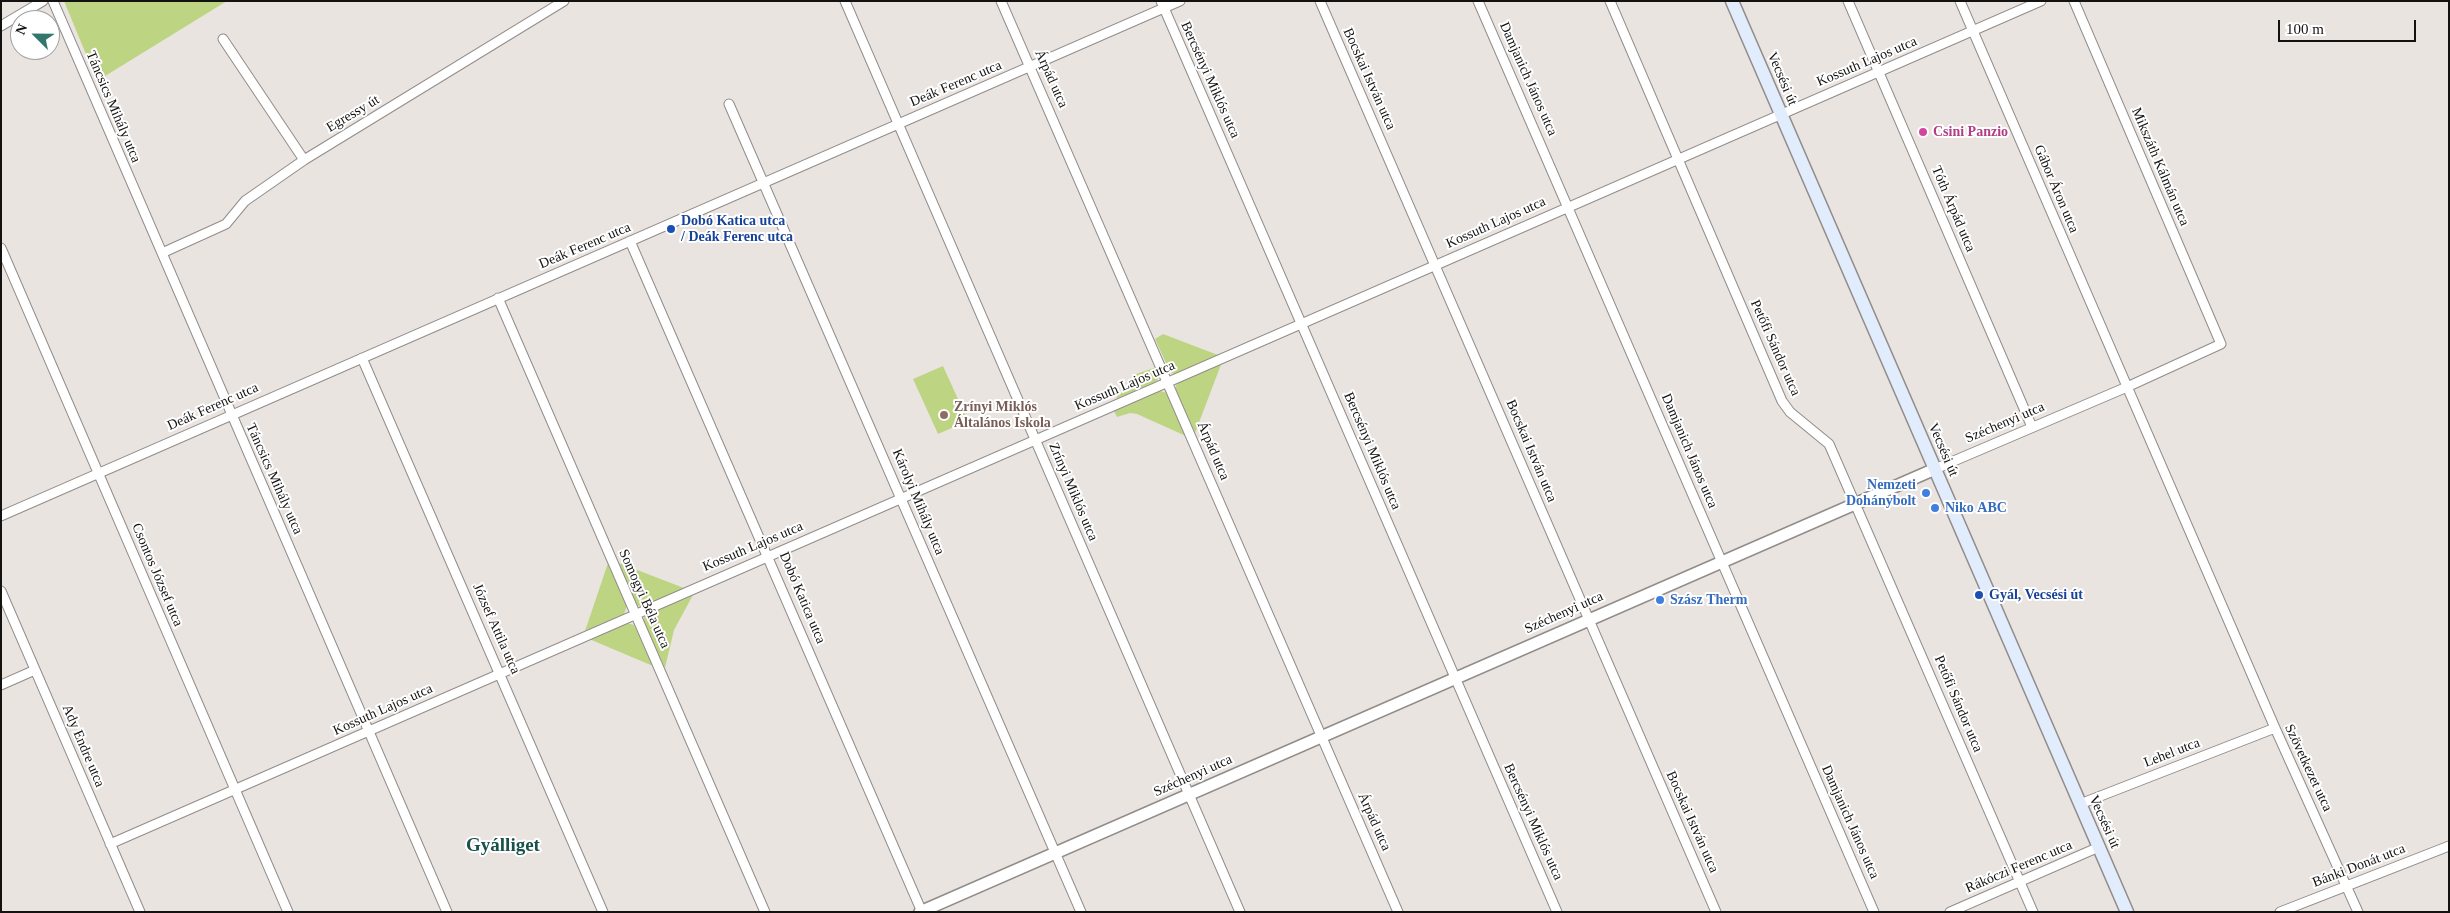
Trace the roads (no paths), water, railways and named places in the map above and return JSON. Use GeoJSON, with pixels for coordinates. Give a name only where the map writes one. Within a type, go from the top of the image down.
{"type":"FeatureCollection","features":[{"type":"Feature","properties":{"kind":"main road","name":"Vecsési út"},"geometry":{"type":"LineString","coordinates":[[1732,1],[2127,912]]}},
{"type":"Feature","properties":{"kind":"street"},"geometry":{"type":"LineString","coordinates":[[1,26],[43,1]]}},
{"type":"Feature","properties":{"kind":"street","name":"Táncsics Mihály utca"},"geometry":{"type":"LineString","coordinates":[[53,1],[447,912]]}},
{"type":"Feature","properties":{"kind":"street","name":"Egressy út"},"geometry":{"type":"LineString","coordinates":[[162,253],[226,224],[244,201],[304,160],[564,1]]}},
{"type":"Feature","properties":{"kind":"street","name":"Zrínyi Miklós utca"},"geometry":{"type":"LineString","coordinates":[[845,1],[1240,912]]}},
{"type":"Feature","properties":{"kind":"street","name":"Árpád utca"},"geometry":{"type":"LineString","coordinates":[[1001,1],[1031,66],[1398,912]]}},
{"type":"Feature","properties":{"kind":"street","name":"Deák Ferenc utca"},"geometry":{"type":"LineString","coordinates":[[1,516],[1031,66],[1163,5],[1180,1]]}},
{"type":"Feature","properties":{"kind":"street","name":"Bocskai István utca"},"geometry":{"type":"LineString","coordinates":[[1320,1],[1436,265],[1587,619],[1716,912]]}},
{"type":"Feature","properties":{"kind":"street","name":"Damjanich János utca"},"geometry":{"type":"LineString","coordinates":[[1478,1],[1874,912]]}},
{"type":"Feature","properties":{"kind":"street","name":"Petőfi Sándor utca"},"geometry":{"type":"LineString","coordinates":[[1610,1],[1782,401],[1790,412],[1828,444],[1856,502],[2033,912]]}},
{"type":"Feature","properties":{"kind":"street","name":"Tóth Árpád utca"},"geometry":{"type":"LineString","coordinates":[[1848,1],[2032,427]]}},
{"type":"Feature","properties":{"kind":"street","name":"Gábor Áron utca"},"geometry":{"type":"LineString","coordinates":[[1960,1],[2235,634]]}},
{"type":"Feature","properties":{"kind":"street","name":"Kossuth Lajos utca"},"geometry":{"type":"LineString","coordinates":[[110,844],[1302,324],[1780,113],[1879,73],[2041,1]]}},
{"type":"Feature","properties":{"kind":"street","name":"Mikszáth Kálmán utca"},"geometry":{"type":"LineString","coordinates":[[2074,1],[2221,344]]}},
{"type":"Feature","properties":{"kind":"street","name":"Bercsényi Miklós utca"},"geometry":{"type":"LineString","coordinates":[[1163,5],[1557,912]]}},
{"type":"Feature","properties":{"kind":"street"},"geometry":{"type":"LineString","coordinates":[[222,40],[304,160]]}},
{"type":"Feature","properties":{"kind":"street","name":"Károlyi Mihály utca"},"geometry":{"type":"LineString","coordinates":[[729,104],[1081,912]]}},
{"type":"Feature","properties":{"kind":"street","name":"Dobó Katica utca"},"geometry":{"type":"LineString","coordinates":[[630,241],[769,556],[922,912]]}},
{"type":"Feature","properties":{"kind":"street","name":"Csontos József utca"},"geometry":{"type":"LineString","coordinates":[[1,248],[288,912]]}},
{"type":"Feature","properties":{"kind":"street","name":"Somogyi Béla utca"},"geometry":{"type":"LineString","coordinates":[[498,298],[765,912]]}},
{"type":"Feature","properties":{"kind":"street","name":"Széchenyi utca"},"geometry":{"type":"LineString","coordinates":[[922,912],[1856,502],[2127,388],[2221,344]]}},
{"type":"Feature","properties":{"kind":"street","name":"József Attila utca"},"geometry":{"type":"LineString","coordinates":[[362,358],[603,912]]}},
{"type":"Feature","properties":{"kind":"street","name":"Ady Endre utca"},"geometry":{"type":"LineString","coordinates":[[1,592],[140,912]]}},
{"type":"Feature","properties":{"kind":"street","name":"Szövetkezet utca"},"geometry":{"type":"LineString","coordinates":[[2235,634],[2358,912]]}},
{"type":"Feature","properties":{"kind":"street"},"geometry":{"type":"LineString","coordinates":[[1,685],[35,670]]}},
{"type":"Feature","properties":{"kind":"street","name":"Lehel utca"},"geometry":{"type":"LineString","coordinates":[[2080,804],[2275,728]]}},
{"type":"Feature","properties":{"kind":"street","name":"Bánki Donát utca"},"geometry":{"type":"LineString","coordinates":[[2280,912],[2449,846]]}},
{"type":"Feature","properties":{"kind":"street","name":"Rákóczi Ferenc utca"},"geometry":{"type":"LineString","coordinates":[[1950,912],[2099,847]]}},
{"type":"Feature","properties":{"kind":"place","name":"Csini Panzio"},"geometry":{"type":"Point","coordinates":[1923,132]}},
{"type":"Feature","properties":{"kind":"place","name":"Dobó Katica utca / Deák Ferenc utca"},"geometry":{"type":"Point","coordinates":[671,229]}},
{"type":"Feature","properties":{"kind":"place","name":"Zrínyi Miklós Általános Iskola"},"geometry":{"type":"Point","coordinates":[944,415]}},
{"type":"Feature","properties":{"kind":"place","name":"Nemzeti Dohánybolt"},"geometry":{"type":"Point","coordinates":[1926,493]}},
{"type":"Feature","properties":{"kind":"place","name":"Niko ABC"},"geometry":{"type":"Point","coordinates":[1935,508]}},
{"type":"Feature","properties":{"kind":"place","name":"Gyál, Vecsési út"},"geometry":{"type":"Point","coordinates":[1979,595]}},
{"type":"Feature","properties":{"kind":"place","name":"Szász Therm"},"geometry":{"type":"Point","coordinates":[1660,600]}},
{"type":"Feature","properties":{"kind":"district","name":"Gyálliget"},"geometry":{"type":"Point","coordinates":[503,846]}}]}
